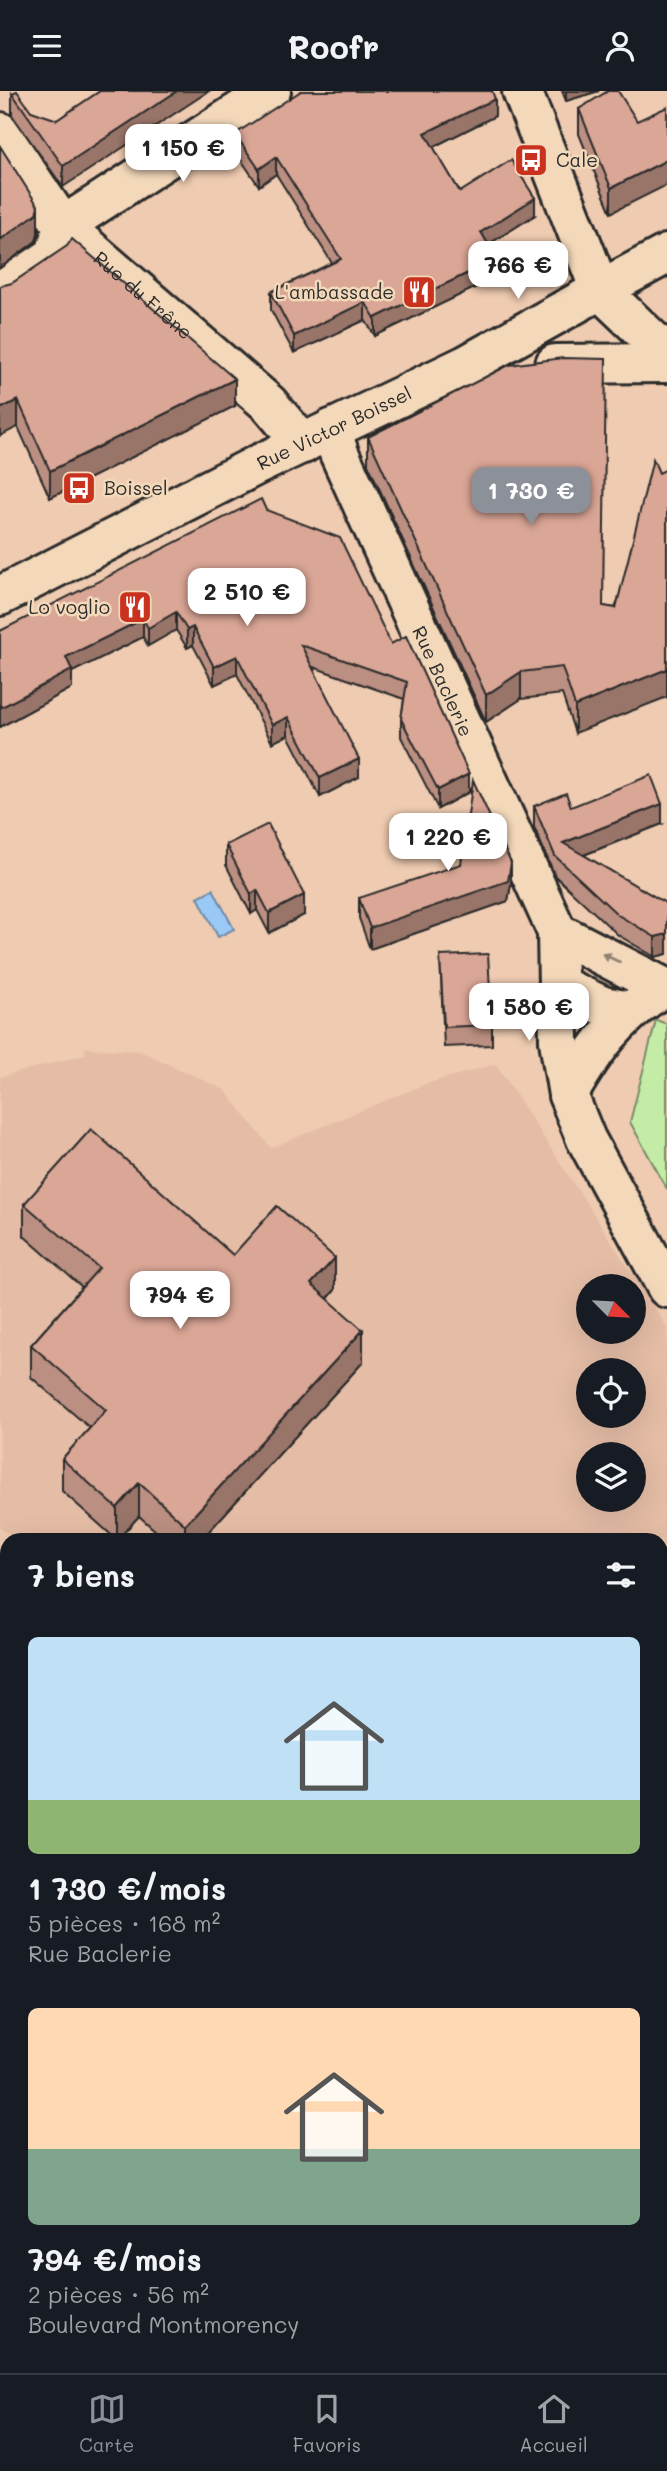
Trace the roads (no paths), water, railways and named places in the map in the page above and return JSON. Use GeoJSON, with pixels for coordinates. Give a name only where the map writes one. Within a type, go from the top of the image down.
{"type":"FeatureCollection","features":[{"type":"Feature","properties":{"kind":"street"},"geometry":{"type":"LineString","coordinates":[[0,292],[55,255],[63,226],[271,91]]}},
{"type":"Feature","properties":{"kind":"street"},"geometry":{"type":"LineString","coordinates":[[522,91],[600,290],[667,354]]}},
{"type":"Feature","properties":{"kind":"street","name":"Rue du Frêne"},"geometry":{"type":"LineString","coordinates":[[0,132],[63,226],[269,404],[317,436]]}},
{"type":"Feature","properties":{"kind":"street","name":"Rue Victor Boissel"},"geometry":{"type":"LineString","coordinates":[[0,596],[317,436],[466,365],[667,254]]}},
{"type":"Feature","properties":{"kind":"street"},"geometry":{"type":"LineString","coordinates":[[466,365],[667,363]]}},
{"type":"Feature","properties":{"kind":"street","name":"Rue Baclerie"},"geometry":{"type":"LineString","coordinates":[[317,436],[343,463],[557,933],[559,1041],[568,1095],[586,1139],[667,1288]]}},
{"type":"Feature","properties":{"kind":"street"},"geometry":{"type":"LineString","coordinates":[[557,933],[665,988]]}},
{"type":"Feature","properties":{"kind":"street"},"geometry":{"type":"LineString","coordinates":[[558,985],[603,1006],[628,1011]]}},
{"type":"Feature","properties":{"kind":"street"},"geometry":{"type":"LineString","coordinates":[[568,1095],[587,1063],[628,1011],[665,988]]}},
{"type":"Feature","properties":{"kind":"water"},"geometry":{"type":"Polygon","coordinates":[[[213,889],[234,929],[218,937],[198,897],[213,889]]]}},
{"type":"Feature","properties":{"kind":"place","name":"Cale"},"geometry":{"type":"Point","coordinates":[531,160]}},
{"type":"Feature","properties":{"kind":"place","name":"L'ambassade"},"geometry":{"type":"Point","coordinates":[419,292]}},
{"type":"Feature","properties":{"kind":"place","name":"Boissel"},"geometry":{"type":"Point","coordinates":[79,488]}},
{"type":"Feature","properties":{"kind":"place","name":"Lo voglio"},"geometry":{"type":"Point","coordinates":[135,607]}}]}
